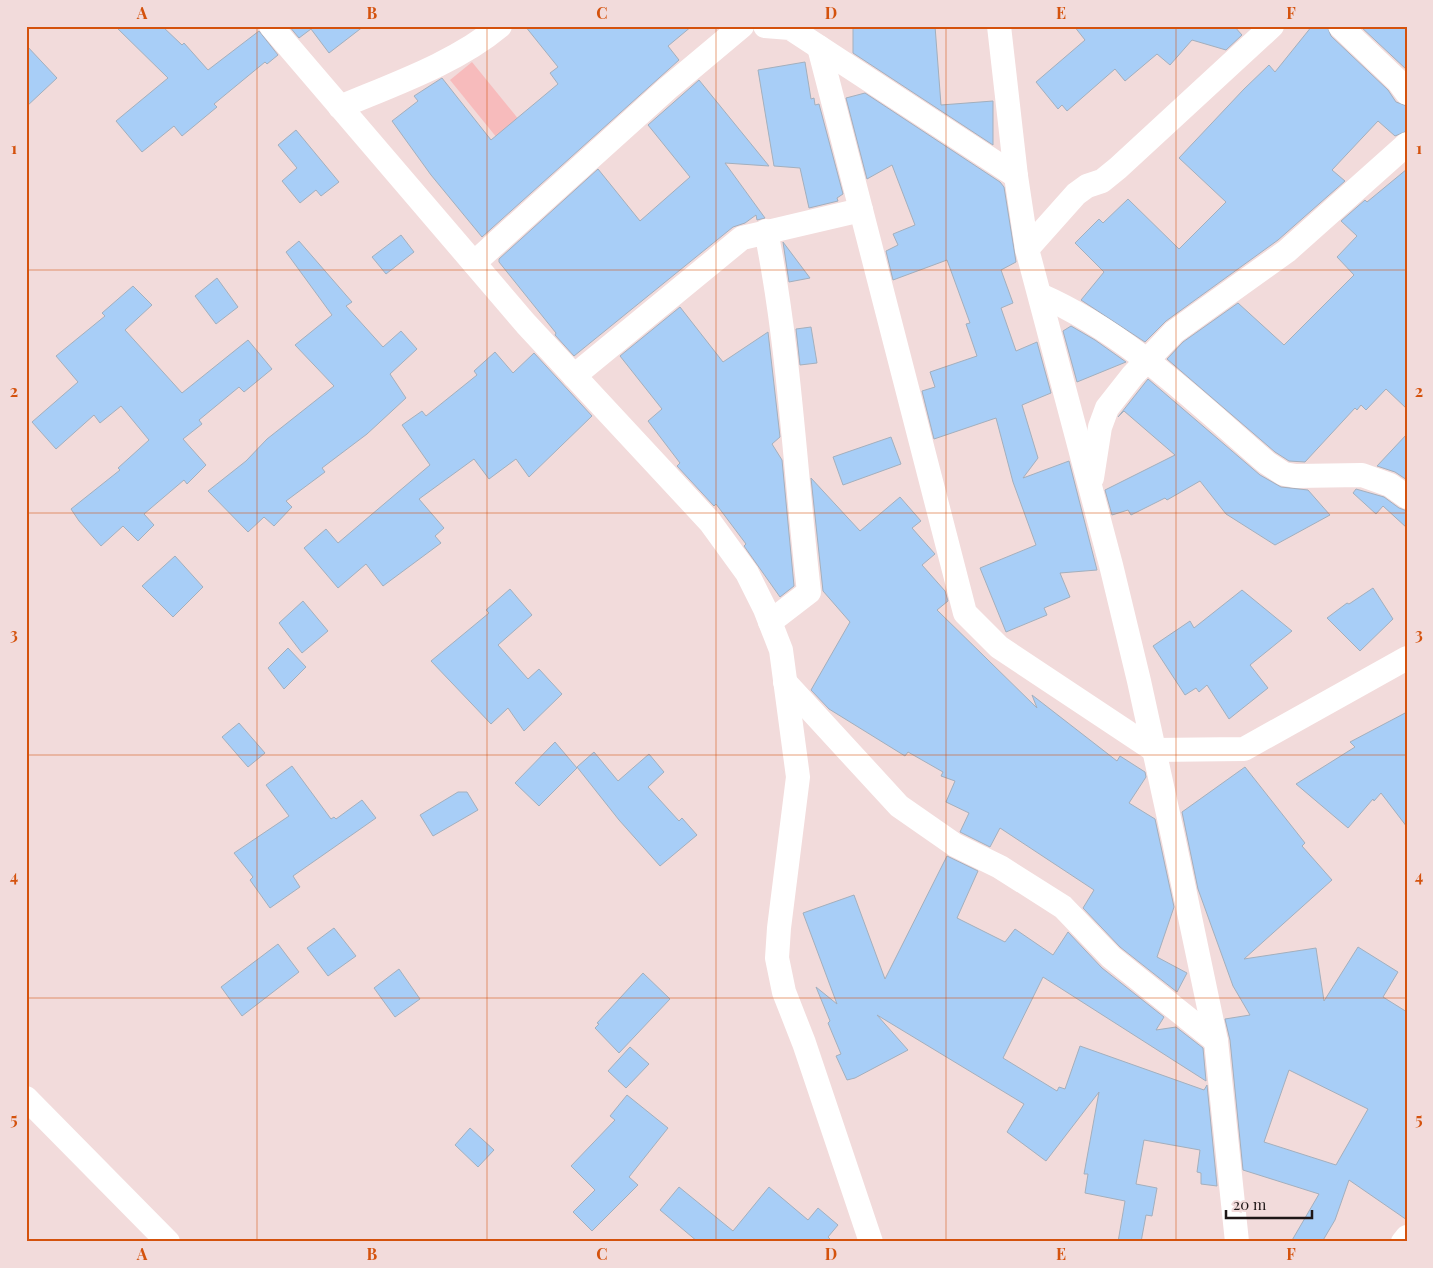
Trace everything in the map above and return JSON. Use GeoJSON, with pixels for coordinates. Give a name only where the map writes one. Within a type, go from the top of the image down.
{"type":"FeatureCollection","features":[{"type":"Feature","properties":{"kind":"street"},"geometry":{"type":"LineString","coordinates":[[271,26],[474,263],[574,376],[710,522],[748,573],[781,650],[798,777],[778,928],[777,958],[784,992],[804,1043],[871,1242]]}},
{"type":"Feature","properties":{"kind":"street"},"geometry":{"type":"LineString","coordinates":[[340,107],[412,77],[484,39],[500,26]]}},
{"type":"Feature","properties":{"kind":"street"},"geometry":{"type":"LineString","coordinates":[[474,263],[661,94],[742,26]]}},
{"type":"Feature","properties":{"kind":"street"},"geometry":{"type":"LineString","coordinates":[[765,26],[790,28],[806,36],[1016,176]]}},
{"type":"Feature","properties":{"kind":"street"},"geometry":{"type":"LineString","coordinates":[[999,26],[1016,176],[1027,249],[1090,487],[1154,750],[1216,1041],[1237,1242]]}},
{"type":"Feature","properties":{"kind":"street"},"geometry":{"type":"LineString","coordinates":[[1027,249],[1076,194],[1087,186],[1102,181],[1118,168],[1272,26]]}},
{"type":"Feature","properties":{"kind":"street"},"geometry":{"type":"LineString","coordinates":[[1340,26],[1398,81],[1407,93]]}},
{"type":"Feature","properties":{"kind":"street"},"geometry":{"type":"LineString","coordinates":[[806,36],[861,210],[964,613],[999,647],[1154,750],[1244,749],[1407,658]]}},
{"type":"Feature","properties":{"kind":"street"},"geometry":{"type":"LineString","coordinates":[[1090,487],[1100,427],[1107,408],[1147,360],[1174,332],[1287,251],[1407,144]]}},
{"type":"Feature","properties":{"kind":"street"},"geometry":{"type":"LineString","coordinates":[[574,376],[742,238],[861,210]]}},
{"type":"Feature","properties":{"kind":"street"},"geometry":{"type":"LineString","coordinates":[[766,231],[779,296],[796,484],[809,592],[770,622]]}},
{"type":"Feature","properties":{"kind":"street"},"geometry":{"type":"LineString","coordinates":[[1040,295],[1070,308],[1092,321],[1147,360],[1267,463],[1284,474],[1362,475],[1390,484],[1407,497]]}},
{"type":"Feature","properties":{"kind":"street"},"geometry":{"type":"LineString","coordinates":[[785,682],[899,806],[956,846],[1000,867],[1063,906],[1111,957],[1216,1041]]}},
{"type":"Feature","properties":{"kind":"street"},"geometry":{"type":"LineString","coordinates":[[26,1098],[168,1242]]}},
{"type":"Feature","properties":{"kind":"street"},"geometry":{"type":"LineString","coordinates":[[1403,1242],[1407,1237]]}},
{"type":"Feature","properties":{"kind":"shaded area"},"geometry":{"type":"Polygon","coordinates":[[[472,62],[554,163],[532,181],[450,80],[472,62]]]}},
{"type":"Feature","properties":{"kind":"building"},"geometry":{"type":"Polygon","coordinates":[[[115,26],[162,26],[182,45],[184,43],[208,70],[259,31],[278,55],[267,64],[265,62],[214,104],[217,107],[182,136],[174,126],[142,152],[116,121],[168,78],[115,26]]]}},
{"type":"Feature","properties":{"kind":"building"},"geometry":{"type":"Polygon","coordinates":[[[289,26],[364,26],[329,53],[311,29],[299,38],[289,26]]]}},
{"type":"Feature","properties":{"kind":"building"},"geometry":{"type":"Polygon","coordinates":[[[525,26],[692,26],[668,46],[679,60],[482,237],[431,175],[392,121],[418,101],[414,96],[442,78],[491,140],[558,84],[550,73],[558,67],[525,26]]]}},
{"type":"Feature","properties":{"kind":"building"},"geometry":{"type":"Polygon","coordinates":[[[853,26],[935,26],[941,105],[993,101],[993,145],[853,53],[853,26]]]}},
{"type":"Feature","properties":{"kind":"building"},"geometry":{"type":"Polygon","coordinates":[[[1074,26],[1234,26],[1242,35],[1226,50],[1192,40],[1170,65],[1157,54],[1125,81],[1115,69],[1067,111],[1062,105],[1058,109],[1036,82],[1085,40],[1074,26]]]}},
{"type":"Feature","properties":{"kind":"building"},"geometry":{"type":"Polygon","coordinates":[[[1312,26],[1327,26],[1331,36],[1388,90],[1396,102],[1407,106],[1407,131],[1395,136],[1378,121],[1332,170],[1345,181],[1278,240],[1166,321],[1145,342],[1081,300],[1104,272],[1075,243],[1099,219],[1103,223],[1128,199],[1179,249],[1226,202],[1179,158],[1269,65],[1275,72],[1312,26]]]}},
{"type":"Feature","properties":{"kind":"building"},"geometry":{"type":"Polygon","coordinates":[[[1360,26],[1407,26],[1407,70],[1360,26]]]}},
{"type":"Feature","properties":{"kind":"building"},"geometry":{"type":"Polygon","coordinates":[[[26,45],[57,78],[26,107],[26,45]]]}},
{"type":"Feature","properties":{"kind":"building"},"geometry":{"type":"Polygon","coordinates":[[[805,62],[811,99],[814,98],[815,105],[819,104],[843,194],[837,198],[838,201],[809,208],[800,168],[774,166],[758,70],[805,62]]]}},
{"type":"Feature","properties":{"kind":"building"},"geometry":{"type":"Polygon","coordinates":[[[699,80],[769,166],[725,163],[765,218],[757,220],[756,215],[745,223],[733,227],[574,356],[555,335],[556,333],[499,262],[499,259],[598,169],[640,221],[690,177],[648,125],[699,80]]]}},
{"type":"Feature","properties":{"kind":"building"},"geometry":{"type":"Polygon","coordinates":[[[865,93],[1000,182],[1004,187],[1016,262],[1001,270],[1013,303],[1001,308],[1016,351],[1037,342],[1051,393],[1022,405],[1038,458],[1023,478],[1069,461],[1097,570],[1060,573],[1070,597],[1044,608],[1047,615],[1006,632],[980,568],[1036,545],[1013,482],[996,418],[934,439],[922,391],[935,387],[930,372],[977,356],[966,324],[970,323],[947,260],[893,280],[886,251],[898,245],[893,234],[915,225],[892,165],[867,179],[846,98],[865,93]]]}},
{"type":"Feature","properties":{"kind":"building"},"geometry":{"type":"Polygon","coordinates":[[[296,130],[339,182],[321,196],[316,190],[300,203],[282,181],[297,168],[278,145],[296,130]]]}},
{"type":"Feature","properties":{"kind":"building"},"geometry":{"type":"Polygon","coordinates":[[[1407,169],[1407,409],[1386,389],[1366,410],[1361,405],[1357,410],[1355,408],[1305,462],[1289,461],[1275,452],[1167,359],[1183,342],[1238,303],[1284,345],[1354,275],[1337,257],[1357,236],[1341,221],[1365,200],[1367,202],[1407,169]]]}},
{"type":"Feature","properties":{"kind":"building"},"geometry":{"type":"Polygon","coordinates":[[[401,235],[414,252],[386,274],[372,257],[401,235]]]}},
{"type":"Feature","properties":{"kind":"building"},"geometry":{"type":"Polygon","coordinates":[[[299,241],[352,302],[346,306],[383,347],[401,331],[417,349],[390,374],[406,398],[367,434],[322,468],[325,472],[286,501],[292,507],[274,526],[264,517],[248,532],[208,491],[246,461],[267,439],[334,386],[295,345],[332,315],[286,252],[299,241]]]}},
{"type":"Feature","properties":{"kind":"building"},"geometry":{"type":"Polygon","coordinates":[[[783,242],[810,278],[789,282],[783,242]]]}},
{"type":"Feature","properties":{"kind":"building"},"geometry":{"type":"Polygon","coordinates":[[[217,278],[238,307],[216,324],[195,296],[217,278]]]}},
{"type":"Feature","properties":{"kind":"building"},"geometry":{"type":"Polygon","coordinates":[[[133,286],[152,305],[125,330],[182,393],[248,340],[272,369],[244,392],[239,387],[199,420],[202,424],[183,439],[206,465],[187,484],[184,480],[144,514],[154,525],[138,541],[123,526],[101,546],[71,509],[120,470],[118,468],[149,440],[121,406],[100,423],[94,415],[56,449],[32,422],[78,382],[56,356],[105,316],[102,313],[133,286]]]}},
{"type":"Feature","properties":{"kind":"building"},"geometry":{"type":"Polygon","coordinates":[[[680,307],[723,362],[768,332],[780,437],[772,444],[782,460],[794,586],[780,597],[744,546],[746,544],[716,504],[714,506],[677,466],[680,463],[648,421],[662,409],[620,356],[680,307]]]}},
{"type":"Feature","properties":{"kind":"building"},"geometry":{"type":"Polygon","coordinates":[[[1071,326],[1126,362],[1077,382],[1063,331],[1071,326]]]}},
{"type":"Feature","properties":{"kind":"building"},"geometry":{"type":"Polygon","coordinates":[[[811,327],[817,363],[800,365],[796,329],[811,327]]]}},
{"type":"Feature","properties":{"kind":"building"},"geometry":{"type":"Polygon","coordinates":[[[495,352],[513,373],[534,353],[592,416],[529,477],[516,459],[489,479],[474,459],[419,499],[444,528],[435,536],[441,543],[383,586],[366,564],[338,588],[304,548],[326,529],[338,543],[430,465],[402,425],[422,411],[426,416],[477,375],[474,371],[495,352]]]}},
{"type":"Feature","properties":{"kind":"building"},"geometry":{"type":"Polygon","coordinates":[[[1148,379],[1260,475],[1281,487],[1308,490],[1330,515],[1275,545],[1226,514],[1200,481],[1167,500],[1165,498],[1131,515],[1128,510],[1112,515],[1105,490],[1175,455],[1124,411],[1118,417],[1148,379]]]}},
{"type":"Feature","properties":{"kind":"building"},"geometry":{"type":"Polygon","coordinates":[[[1407,434],[1407,480],[1395,472],[1377,466],[1407,434]]]}},
{"type":"Feature","properties":{"kind":"building"},"geometry":{"type":"Polygon","coordinates":[[[891,437],[901,464],[843,485],[833,457],[891,437]]]}},
{"type":"Feature","properties":{"kind":"building"},"geometry":{"type":"Polygon","coordinates":[[[811,478],[860,531],[900,497],[921,521],[912,528],[935,554],[922,565],[945,591],[948,601],[937,610],[1037,708],[1032,695],[1117,761],[1120,756],[1145,772],[1146,777],[1129,803],[1155,819],[1174,907],[1157,957],[1187,973],[1177,992],[1120,947],[1083,908],[1094,890],[1000,828],[990,847],[960,832],[969,813],[946,802],[955,781],[941,776],[943,772],[908,752],[905,756],[829,709],[811,690],[850,622],[823,591],[811,478]]]}},
{"type":"Feature","properties":{"kind":"building"},"geometry":{"type":"Polygon","coordinates":[[[1356,489],[1384,497],[1399,508],[1407,511],[1407,528],[1383,506],[1376,514],[1353,493],[1356,489]]]}},
{"type":"Feature","properties":{"kind":"building"},"geometry":{"type":"Polygon","coordinates":[[[175,556],[203,587],[173,617],[142,586],[175,556]]]}},
{"type":"Feature","properties":{"kind":"building"},"geometry":{"type":"Polygon","coordinates":[[[1373,588],[1393,619],[1360,651],[1327,618],[1347,603],[1349,604],[1373,588]]]}},
{"type":"Feature","properties":{"kind":"building"},"geometry":{"type":"Polygon","coordinates":[[[510,589],[532,615],[498,645],[528,679],[539,669],[562,694],[524,731],[508,708],[491,724],[431,661],[489,613],[486,610],[510,589]]]}},
{"type":"Feature","properties":{"kind":"building"},"geometry":{"type":"Polygon","coordinates":[[[1242,590],[1292,631],[1250,665],[1268,688],[1229,719],[1207,685],[1199,692],[1196,688],[1185,695],[1153,646],[1190,621],[1194,628],[1242,590]]]}},
{"type":"Feature","properties":{"kind":"building"},"geometry":{"type":"Polygon","coordinates":[[[303,601],[328,631],[302,653],[279,623],[303,601]]]}},
{"type":"Feature","properties":{"kind":"building"},"geometry":{"type":"Polygon","coordinates":[[[288,648],[306,667],[284,689],[268,668],[288,648]]]}},
{"type":"Feature","properties":{"kind":"building"},"geometry":{"type":"Polygon","coordinates":[[[1407,712],[1407,827],[1381,793],[1374,801],[1373,799],[1348,828],[1296,784],[1355,747],[1350,742],[1407,712]]]}},
{"type":"Feature","properties":{"kind":"building"},"geometry":{"type":"Polygon","coordinates":[[[239,723],[265,753],[248,767],[222,737],[239,723]]]}},
{"type":"Feature","properties":{"kind":"building"},"geometry":{"type":"Polygon","coordinates":[[[555,742],[577,768],[539,806],[515,783],[555,742]]]}},
{"type":"Feature","properties":{"kind":"building"},"geometry":{"type":"Polygon","coordinates":[[[594,752],[618,781],[649,754],[664,772],[648,787],[679,821],[682,818],[697,835],[660,866],[619,820],[577,767],[594,752]]]}},
{"type":"Feature","properties":{"kind":"building"},"geometry":{"type":"Polygon","coordinates":[[[292,766],[331,819],[334,817],[336,819],[362,800],[376,818],[293,876],[300,887],[270,908],[250,880],[253,877],[234,853],[289,816],[266,785],[292,766]]]}},
{"type":"Feature","properties":{"kind":"building"},"geometry":{"type":"Polygon","coordinates":[[[1245,767],[1305,843],[1302,846],[1332,880],[1244,959],[1316,948],[1324,1001],[1358,947],[1398,972],[1383,997],[1407,1012],[1407,1220],[1349,1180],[1335,1220],[1322,1242],[1291,1242],[1319,1194],[1243,1170],[1230,1040],[1225,1019],[1250,1015],[1233,986],[1198,889],[1182,812],[1245,767]],[[1289,1070],[1264,1142],[1336,1165],[1368,1109],[1289,1070]]]}},
{"type":"Feature","properties":{"kind":"building"},"geometry":{"type":"Polygon","coordinates":[[[458,792],[467,792],[478,810],[433,836],[420,815],[458,792]]]}},
{"type":"Feature","properties":{"kind":"building"},"geometry":{"type":"Polygon","coordinates":[[[947,856],[978,871],[957,918],[1005,942],[1015,929],[1053,955],[1068,932],[1102,968],[1164,1017],[1156,1030],[1176,1027],[1203,1048],[1206,1081],[1043,977],[1003,1058],[1057,1091],[1059,1087],[1065,1089],[1080,1046],[1204,1090],[1207,1085],[1217,1186],[1201,1184],[1201,1173],[1197,1172],[1200,1150],[1144,1140],[1136,1184],[1157,1188],[1152,1216],[1146,1215],[1141,1242],[1118,1242],[1125,1201],[1085,1193],[1088,1174],[1084,1174],[1099,1092],[1046,1161],[1007,1132],[1024,1104],[877,1015],[908,1050],[855,1078],[847,1080],[836,1056],[841,1054],[816,987],[837,1004],[803,913],[854,895],[885,979],[947,856]]]}},
{"type":"Feature","properties":{"kind":"building"},"geometry":{"type":"Polygon","coordinates":[[[334,928],[356,956],[328,976],[307,948],[334,928]]]}},
{"type":"Feature","properties":{"kind":"building"},"geometry":{"type":"Polygon","coordinates":[[[278,944],[299,972],[242,1016],[221,987],[278,944]]]}},
{"type":"Feature","properties":{"kind":"building"},"geometry":{"type":"Polygon","coordinates":[[[399,969],[420,999],[395,1017],[374,988],[399,969]]]}},
{"type":"Feature","properties":{"kind":"building"},"geometry":{"type":"Polygon","coordinates":[[[643,973],[670,999],[619,1053],[595,1028],[599,1024],[597,1023],[643,973]]]}},
{"type":"Feature","properties":{"kind":"building"},"geometry":{"type":"Polygon","coordinates":[[[630,1047],[649,1064],[626,1088],[608,1071],[630,1047]]]}},
{"type":"Feature","properties":{"kind":"building"},"geometry":{"type":"Polygon","coordinates":[[[627,1095],[668,1128],[629,1177],[638,1185],[592,1231],[573,1212],[595,1190],[571,1166],[615,1120],[610,1116],[627,1095]]]}},
{"type":"Feature","properties":{"kind":"building"},"geometry":{"type":"Polygon","coordinates":[[[470,1128],[494,1150],[478,1167],[455,1145],[470,1128]]]}},
{"type":"Feature","properties":{"kind":"building"},"geometry":{"type":"Polygon","coordinates":[[[679,1187],[733,1231],[769,1187],[808,1220],[818,1208],[838,1225],[828,1237],[833,1242],[698,1242],[660,1210],[679,1187]]]}}]}
